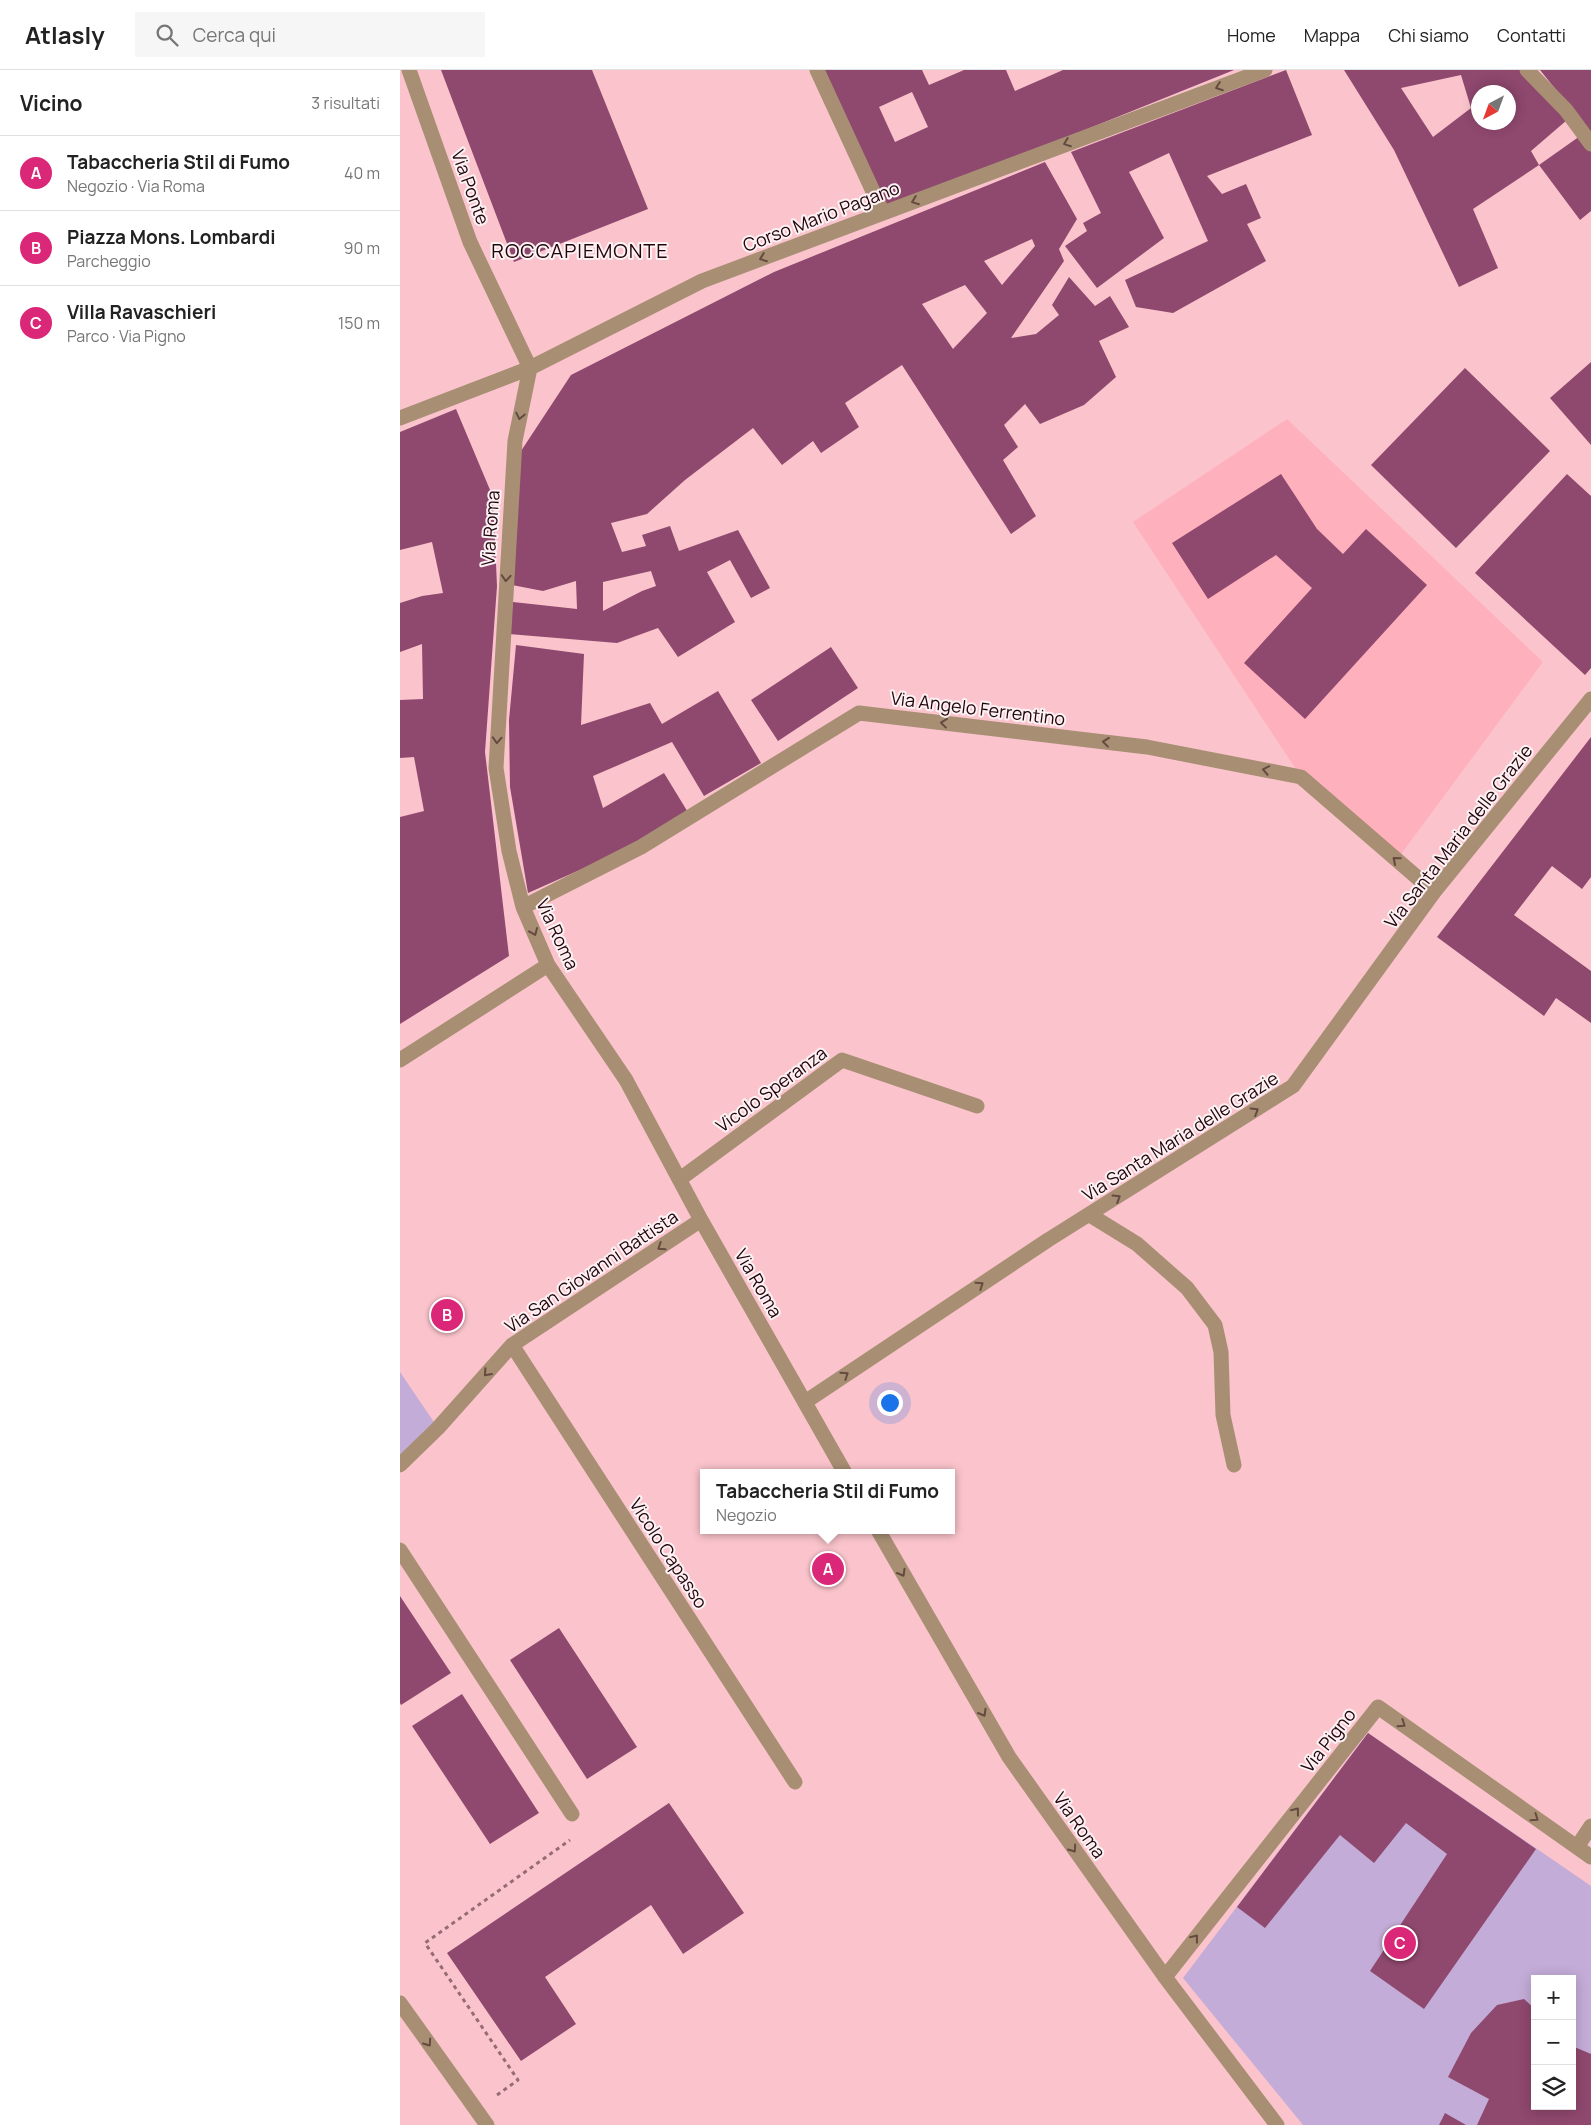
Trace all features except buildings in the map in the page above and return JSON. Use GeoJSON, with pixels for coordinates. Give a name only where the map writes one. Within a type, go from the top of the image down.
{"type":"FeatureCollection","features":[{"type":"Feature","properties":{"kind":"street","name":"Via Ponte"},"geometry":{"type":"LineString","coordinates":[[409,70],[470,242],[530,368]]}},
{"type":"Feature","properties":{"kind":"street"},"geometry":{"type":"LineString","coordinates":[[817,70],[883,213]]}},
{"type":"Feature","properties":{"kind":"street","name":"Corso Mario Pagano"},"geometry":{"type":"LineString","coordinates":[[400,418],[530,368],[702,281],[1265,70]]}},
{"type":"Feature","properties":{"kind":"street"},"geometry":{"type":"LineString","coordinates":[[1526,70],[1566,110],[1591,144]]}},
{"type":"Feature","properties":{"kind":"street","name":"Via Roma"},"geometry":{"type":"LineString","coordinates":[[530,368],[514,441],[496,768],[509,851],[523,907],[548,965],[626,1080],[701,1220],[843,1469]]}},
{"type":"Feature","properties":{"kind":"street","name":"Via Santa Maria delle Grazie"},"geometry":{"type":"LineString","coordinates":[[805,1402],[1048,1240],[1293,1086],[1434,892],[1591,700]]}},
{"type":"Feature","properties":{"kind":"street","name":"Via Angelo Ferrentino"},"geometry":{"type":"LineString","coordinates":[[523,907],[641,847],[859,713],[1147,747],[1301,777],[1434,892]]}},
{"type":"Feature","properties":{"kind":"street"},"geometry":{"type":"LineString","coordinates":[[400,1060],[548,965]]}},
{"type":"Feature","properties":{"kind":"street","name":"Vicolo Speranza"},"geometry":{"type":"LineString","coordinates":[[680,1179],[842,1060],[977,1106]]}},
{"type":"Feature","properties":{"kind":"street"},"geometry":{"type":"LineString","coordinates":[[1090,1215],[1137,1244],[1187,1288],[1214,1325],[1221,1352],[1224,1415],[1234,1465]]}},
{"type":"Feature","properties":{"kind":"street","name":"Via San Giovanni Battista"},"geometry":{"type":"LineString","coordinates":[[400,1465],[438,1428],[512,1345],[701,1220]]}},
{"type":"Feature","properties":{"kind":"street","name":"Vicolo Capasso"},"geometry":{"type":"LineString","coordinates":[[512,1345],[795,1782]]}},
{"type":"Feature","properties":{"kind":"street","name":"Via Roma"},"geometry":{"type":"LineString","coordinates":[[880,1534],[1008,1758],[1165,1977],[1277,2125]]}},
{"type":"Feature","properties":{"kind":"street"},"geometry":{"type":"LineString","coordinates":[[400,1550],[572,1814]]}},
{"type":"Feature","properties":{"kind":"street","name":"Via Pigno"},"geometry":{"type":"LineString","coordinates":[[1165,1977],[1378,1707],[1591,1858]]}},
{"type":"Feature","properties":{"kind":"street"},"geometry":{"type":"LineString","coordinates":[[1577,1848],[1591,1826]]}},
{"type":"Feature","properties":{"kind":"street"},"geometry":{"type":"LineString","coordinates":[[400,2003],[487,2125]]}},
{"type":"Feature","properties":{"kind":"path"},"geometry":{"type":"LineString","coordinates":[[476,2110],[518,2080],[425,1943],[580,1832],[572,1814]]}},
{"type":"Feature","properties":{"kind":"shaded area"},"geometry":{"type":"Polygon","coordinates":[[[1287,419],[1543,662],[1396,861],[1301,777],[1133,522],[1287,419]]]}},
{"type":"Feature","properties":{"kind":"shaded area"},"geometry":{"type":"Polygon","coordinates":[[[400,1372],[438,1428],[400,1465],[400,1372]]]}},
{"type":"Feature","properties":{"kind":"shaded area"},"geometry":{"type":"Polygon","coordinates":[[[1368,1733],[1591,1886],[1591,2125],[1303,2125],[1183,1978],[1368,1733]]]}},
{"type":"Feature","properties":{"kind":"place","name":"Piazza Mons. Lombardi"},"geometry":{"type":"Point","coordinates":[447,1315]}},
{"type":"Feature","properties":{"kind":"place","name":"Tabaccheria Stil di Fumo"},"geometry":{"type":"Point","coordinates":[828,1569]}},
{"type":"Feature","properties":{"kind":"place","name":"Villa Ravaschieri"},"geometry":{"type":"Point","coordinates":[1400,1943]}},
{"type":"Feature","properties":{"kind":"district","name":"ROCCAPIEMONTE"},"geometry":{"type":"Point","coordinates":[580,250]}}]}
